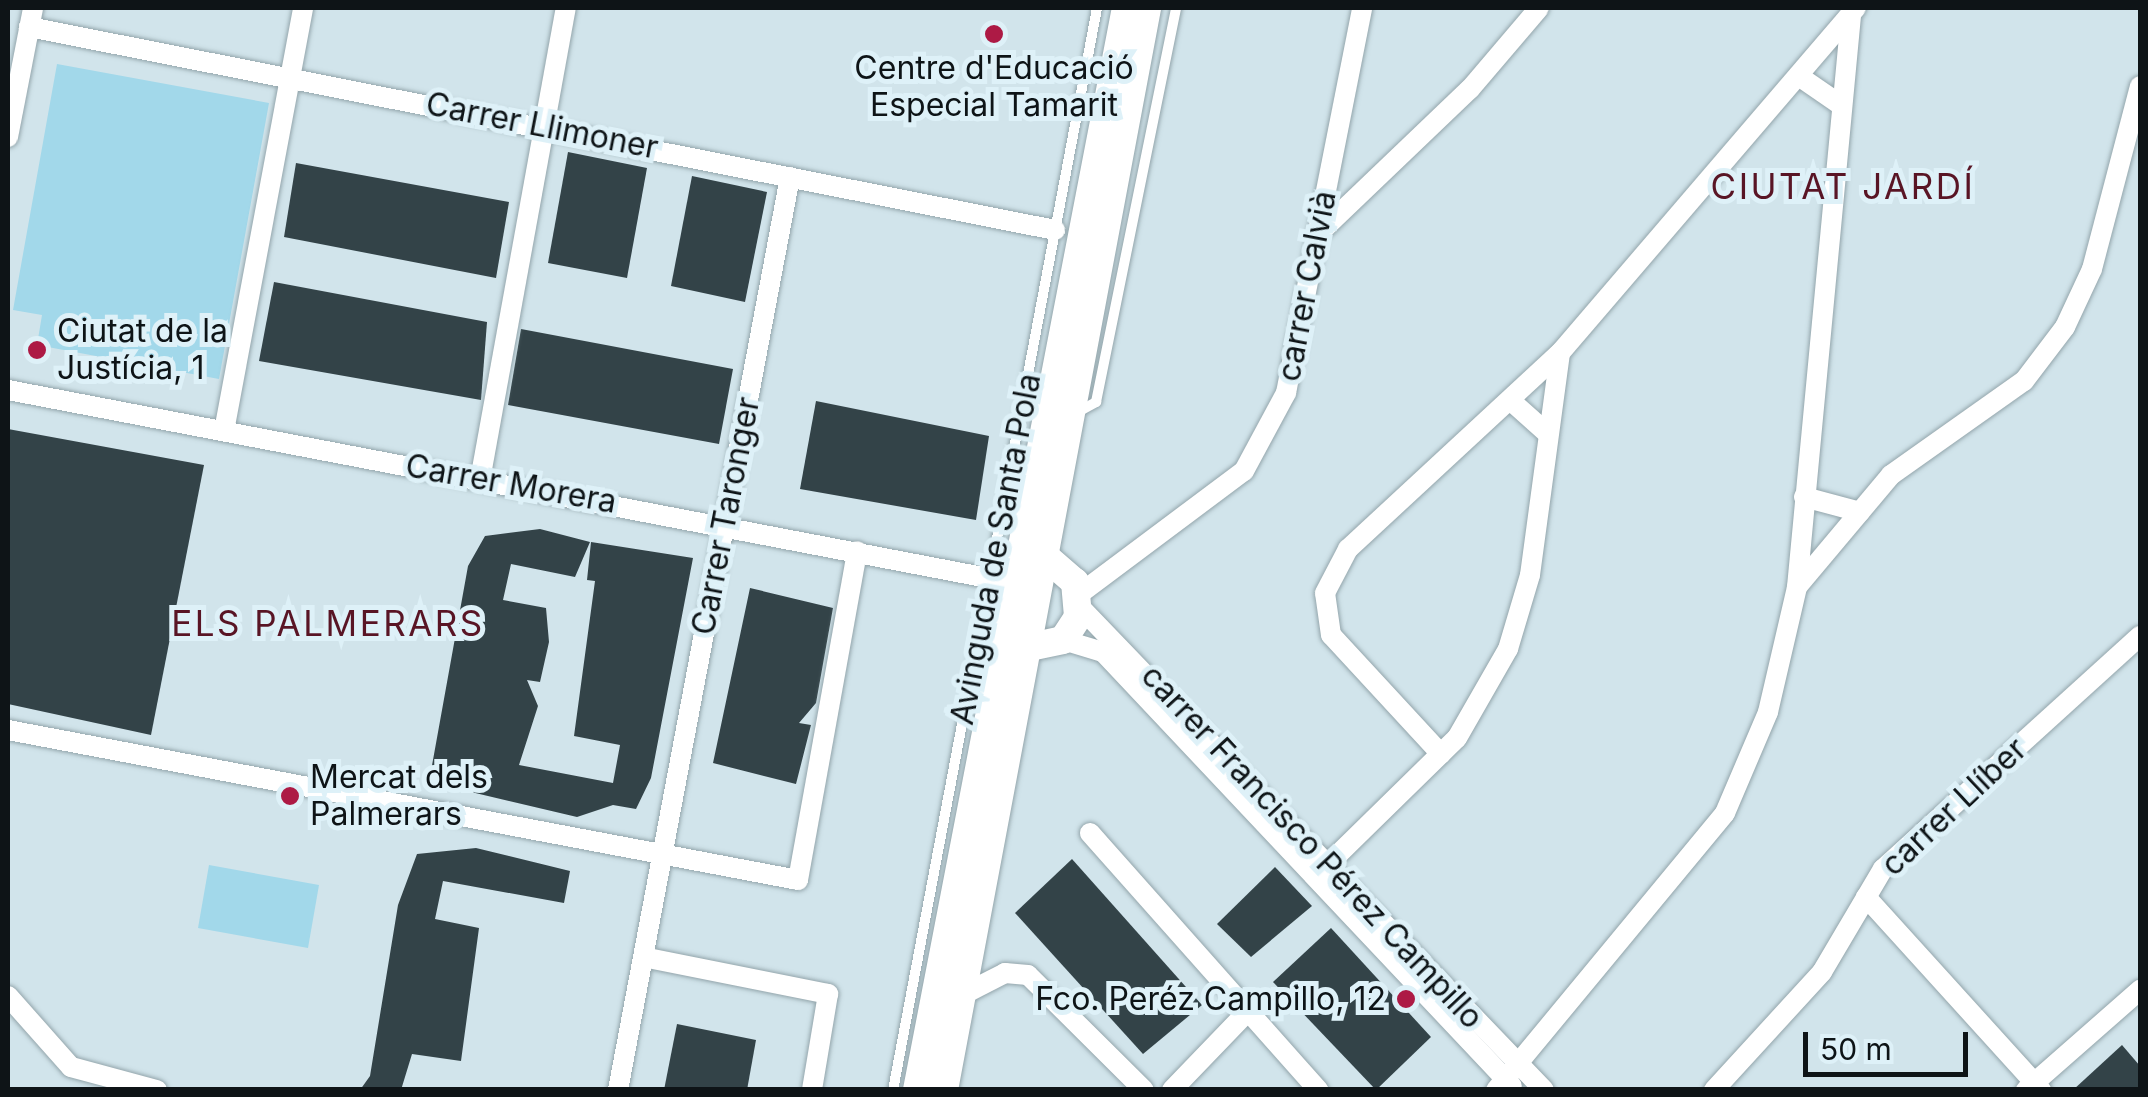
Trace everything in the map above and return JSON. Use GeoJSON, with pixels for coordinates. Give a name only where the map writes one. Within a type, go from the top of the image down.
{"type":"FeatureCollection","features":[{"type":"Feature","properties":{"kind":"main road","name":"Avinguda de Santa Pola"},"geometry":{"type":"LineString","coordinates":[[918,1090],[1003,580],[1126,8]]}},
{"type":"Feature","properties":{"kind":"main road","name":"Avinguda de Santa Pola"},"geometry":{"type":"LineString","coordinates":[[944,1090],[1031,647],[1147,8]]}},
{"type":"Feature","properties":{"kind":"main road","name":"Avinguda de Santa Pola"},"geometry":{"type":"LineString","coordinates":[[1003,580],[1047,558]]}},
{"type":"Feature","properties":{"kind":"main road","name":"Avinguda de Santa Pola"},"geometry":{"type":"LineString","coordinates":[[1047,558],[1078,601]]}},
{"type":"Feature","properties":{"kind":"main road","name":"Avinguda de Santa Pola"},"geometry":{"type":"LineString","coordinates":[[1003,580],[1018,630],[1031,647]]}},
{"type":"Feature","properties":{"kind":"main road"},"geometry":{"type":"LineString","coordinates":[[1063,640],[1078,601]]}},
{"type":"Feature","properties":{"kind":"main road","name":"Avinguda de Santa Pola"},"geometry":{"type":"LineString","coordinates":[[1031,647],[1063,640]]}},
{"type":"Feature","properties":{"kind":"street"},"geometry":{"type":"LineString","coordinates":[[224,431],[303,8]]}},
{"type":"Feature","properties":{"kind":"street"},"geometry":{"type":"LineString","coordinates":[[480,480],[566,8]]}},
{"type":"Feature","properties":{"kind":"street","name":"carrer Calvià"},"geometry":{"type":"LineString","coordinates":[[1078,601],[1244,472],[1286,393],[1362,8]]}},
{"type":"Feature","properties":{"kind":"street"},"geometry":{"type":"LineString","coordinates":[[1317,234],[1470,89],[1540,8]]}},
{"type":"Feature","properties":{"kind":"street"},"geometry":{"type":"LineString","coordinates":[[1441,754],[1332,635],[1326,593],[1348,549],[1560,353],[1854,12]]}},
{"type":"Feature","properties":{"kind":"street"},"geometry":{"type":"LineString","coordinates":[[1508,1080],[1675,884],[1725,813],[1768,712],[1796,587],[1838,103],[1854,12]]}},
{"type":"Feature","properties":{"kind":"street"},"geometry":{"type":"LineString","coordinates":[[8,137],[31,17]]}},
{"type":"Feature","properties":{"kind":"street","name":"Carrer Llimoner"},"geometry":{"type":"LineString","coordinates":[[31,17],[288,76],[1055,230]]}},
{"type":"Feature","properties":{"kind":"street"},"geometry":{"type":"LineString","coordinates":[[1800,77],[1838,103]]}},
{"type":"Feature","properties":{"kind":"street"},"geometry":{"type":"LineString","coordinates":[[1796,587],[1891,474],[2024,381],[2065,327],[2092,268],[2140,86]]}},
{"type":"Feature","properties":{"kind":"street","name":"Carrer Taronger"},"geometry":{"type":"LineString","coordinates":[[618,1090],[790,177]]}},
{"type":"Feature","properties":{"kind":"street"},"geometry":{"type":"LineString","coordinates":[[1324,870],[1441,754],[1508,649],[1530,576],[1560,353]]}},
{"type":"Feature","properties":{"kind":"street","name":"Carrer Morera"},"geometry":{"type":"LineString","coordinates":[[8,390],[1003,580]]}},
{"type":"Feature","properties":{"kind":"street"},"geometry":{"type":"LineString","coordinates":[[1510,400],[1547,433]]}},
{"type":"Feature","properties":{"kind":"street"},"geometry":{"type":"LineString","coordinates":[[1804,497],[1860,512]]}},
{"type":"Feature","properties":{"kind":"street"},"geometry":{"type":"LineString","coordinates":[[8,730],[798,880],[857,551]]}},
{"type":"Feature","properties":{"kind":"street","name":"carrer Francisco Pérez Campillo"},"geometry":{"type":"LineString","coordinates":[[1078,601],[1324,870],[1508,1080],[1544,1090]]}},
{"type":"Feature","properties":{"kind":"street","name":"carrer Llíber"},"geometry":{"type":"LineString","coordinates":[[1714,1090],[1822,972],[1883,868],[2140,636]]}},
{"type":"Feature","properties":{"kind":"street","name":"carrer Francisco Pérez Campillo"},"geometry":{"type":"LineString","coordinates":[[1063,640],[1103,652],[1324,870]]}},
{"type":"Feature","properties":{"kind":"street"},"geometry":{"type":"LineString","coordinates":[[1090,832],[1318,1090]]}},
{"type":"Feature","properties":{"kind":"street"},"geometry":{"type":"LineString","coordinates":[[1866,897],[2034,1087],[2140,990]]}},
{"type":"Feature","properties":{"kind":"street"},"geometry":{"type":"LineString","coordinates":[[643,957],[828,994],[812,1090]]}},
{"type":"Feature","properties":{"kind":"street"},"geometry":{"type":"LineString","coordinates":[[964,994],[1005,973],[1028,975],[1144,1090]]}},
{"type":"Feature","properties":{"kind":"street"},"geometry":{"type":"LineString","coordinates":[[8,996],[71,1067],[157,1090]]}},
{"type":"Feature","properties":{"kind":"street"},"geometry":{"type":"LineString","coordinates":[[1172,1090],[1248,1011]]}},
{"type":"Feature","properties":{"kind":"lane","name":"Avinguda de Santa Pola"},"geometry":{"type":"LineString","coordinates":[[894,1090],[1003,580],[1055,230],[1097,8]]}},
{"type":"Feature","properties":{"kind":"lane"},"geometry":{"type":"LineString","coordinates":[[1073,414],[1096,402],[1176,8]]}},
{"type":"Feature","properties":{"kind":"shaded area"},"geometry":{"type":"Polygon","coordinates":[[[57,64],[269,103],[219,379],[37,345],[42,315],[13,310],[57,64]]]}},
{"type":"Feature","properties":{"kind":"shaded area"},"geometry":{"type":"Polygon","coordinates":[[[209,865],[319,885],[308,948],[198,928],[209,865]]]}},
{"type":"Feature","properties":{"kind":"building"},"geometry":{"type":"Polygon","coordinates":[[[568,152],[647,168],[627,278],[548,263],[568,152]]]}},
{"type":"Feature","properties":{"kind":"building"},"geometry":{"type":"Polygon","coordinates":[[[296,163],[509,202],[496,278],[284,237],[296,163]]]}},
{"type":"Feature","properties":{"kind":"building"},"geometry":{"type":"Polygon","coordinates":[[[692,176],[767,192],[745,302],[671,286],[692,176]]]}},
{"type":"Feature","properties":{"kind":"building"},"geometry":{"type":"Polygon","coordinates":[[[274,282],[487,322],[481,400],[259,361],[274,282]]]}},
{"type":"Feature","properties":{"kind":"building"},"geometry":{"type":"Polygon","coordinates":[[[521,329],[733,369],[719,444],[508,405],[521,329]]]}},
{"type":"Feature","properties":{"kind":"building"},"geometry":{"type":"Polygon","coordinates":[[[816,401],[989,436],[976,520],[800,489],[816,401]]]}},
{"type":"Feature","properties":{"kind":"building"},"geometry":{"type":"Polygon","coordinates":[[[8,429],[204,465],[151,735],[8,704],[8,429]]]}},
{"type":"Feature","properties":{"kind":"building"},"geometry":{"type":"Polygon","coordinates":[[[540,529],[590,542],[575,577],[511,564],[503,600],[546,608],[549,642],[540,682],[527,680],[538,706],[519,765],[613,783],[620,745],[574,736],[595,581],[587,580],[591,542],[693,558],[651,778],[636,809],[613,805],[577,817],[429,782],[468,566],[485,536],[540,529]]]}},
{"type":"Feature","properties":{"kind":"building"},"geometry":{"type":"Polygon","coordinates":[[[750,588],[833,608],[816,703],[799,723],[811,725],[796,784],[713,763],[750,588]]]}},
{"type":"Feature","properties":{"kind":"building"},"geometry":{"type":"Polygon","coordinates":[[[476,848],[570,871],[564,903],[443,881],[435,919],[479,928],[461,1061],[412,1054],[401,1090],[360,1090],[370,1076],[398,905],[417,854],[476,848]]]}},
{"type":"Feature","properties":{"kind":"building"},"geometry":{"type":"Polygon","coordinates":[[[1072,859],[1202,1005],[1143,1054],[1015,913],[1072,859]]]}},
{"type":"Feature","properties":{"kind":"building"},"geometry":{"type":"Polygon","coordinates":[[[1275,867],[1312,906],[1251,957],[1217,924],[1275,867]]]}},
{"type":"Feature","properties":{"kind":"building"},"geometry":{"type":"Polygon","coordinates":[[[1331,928],[1431,1037],[1376,1090],[1273,982],[1331,928]]]}},
{"type":"Feature","properties":{"kind":"building"},"geometry":{"type":"Polygon","coordinates":[[[677,1024],[756,1040],[747,1090],[664,1090],[677,1024]]]}},
{"type":"Feature","properties":{"kind":"building"},"geometry":{"type":"Polygon","coordinates":[[[2122,1045],[2140,1066],[2140,1090],[2073,1090],[2122,1045]]]}},
{"type":"Feature","properties":{"kind":"place","name":"Centre d'Educació Especial Tamarit"},"geometry":{"type":"Point","coordinates":[994,34]}},
{"type":"Feature","properties":{"kind":"place","name":"Ciutat de la Justícia, 1"},"geometry":{"type":"Point","coordinates":[37,350]}},
{"type":"Feature","properties":{"kind":"place","name":"Mercat dels Palmerars"},"geometry":{"type":"Point","coordinates":[290,796]}},
{"type":"Feature","properties":{"kind":"place","name":"Fco. Peréz Campillo, 12"},"geometry":{"type":"Point","coordinates":[1406,999]}},
{"type":"Feature","properties":{"kind":"district","name":"CIUTAT JARDÍ"},"geometry":{"type":"Point","coordinates":[1843,186]}},
{"type":"Feature","properties":{"kind":"district","name":"ELS PALMERARS"},"geometry":{"type":"Point","coordinates":[328,623]}}]}
